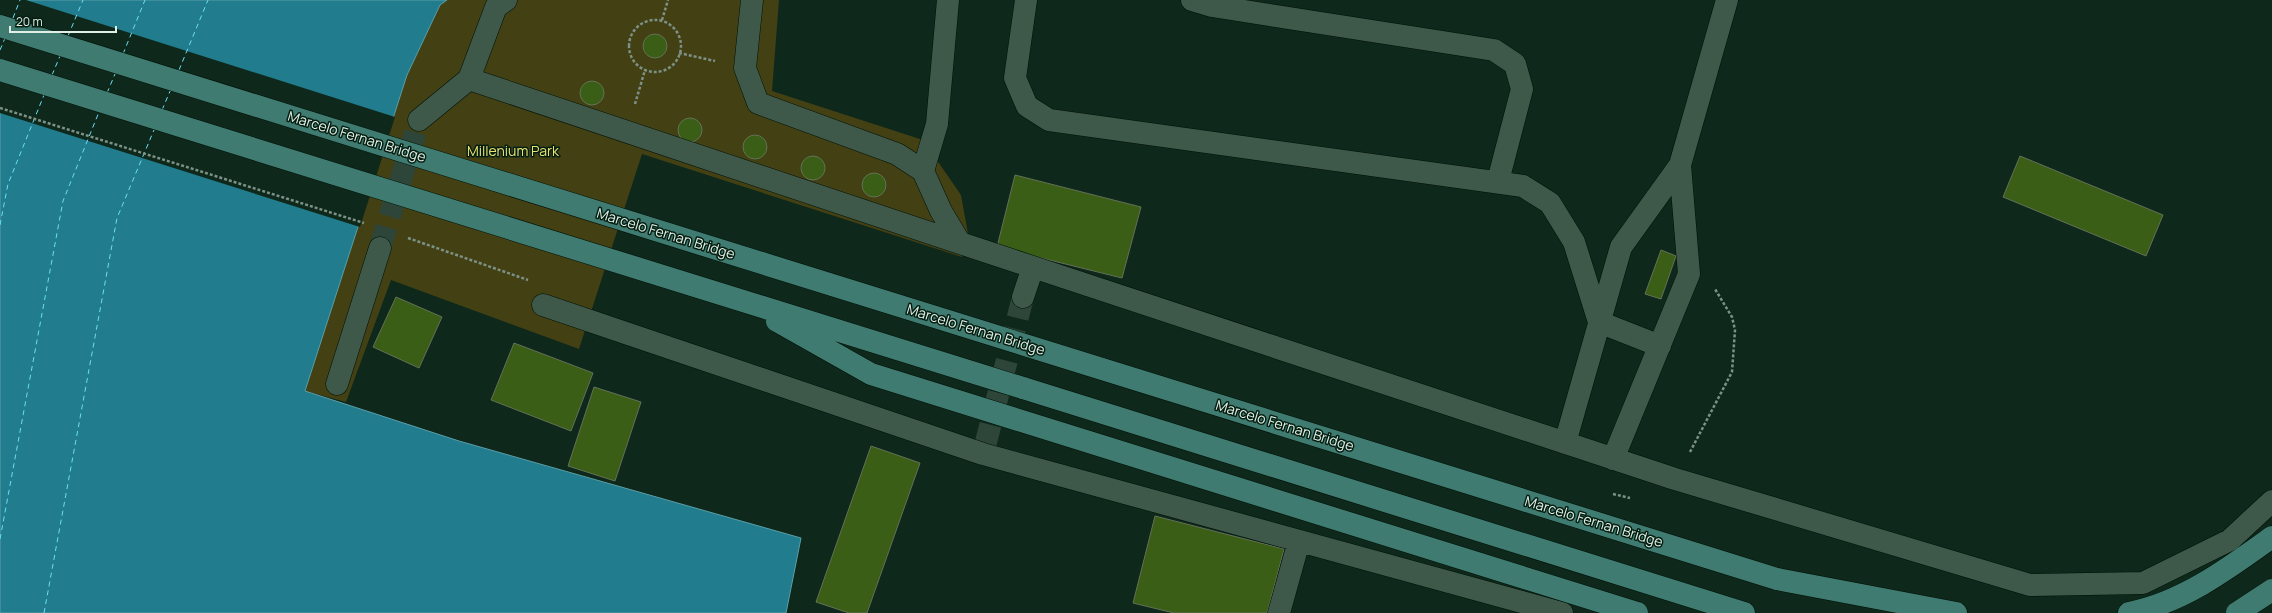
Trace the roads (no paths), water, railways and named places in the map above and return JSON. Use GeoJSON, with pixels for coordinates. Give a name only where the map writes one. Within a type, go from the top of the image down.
{"type":"FeatureCollection","features":[{"type":"Feature","properties":{"kind":"main road","name":"Marcelo Fernan Bridge"},"geometry":{"type":"LineString","coordinates":[[0,26],[1777,579],[1956,613]]}},
{"type":"Feature","properties":{"kind":"main road"},"geometry":{"type":"LineString","coordinates":[[0,70],[1744,613]]}},
{"type":"Feature","properties":{"kind":"main road"},"geometry":{"type":"LineString","coordinates":[[737,299],[871,374],[1637,613]]}},
{"type":"Feature","properties":{"kind":"main road"},"geometry":{"type":"LineString","coordinates":[[2129,613],[2139,611],[2191,590],[2234,564],[2272,537]]}},
{"type":"Feature","properties":{"kind":"main road"},"geometry":{"type":"LineString","coordinates":[[2259,613],[2272,587]]}},
{"type":"Feature","properties":{"kind":"main road"},"geometry":{"type":"LineString","coordinates":[[2237,613],[2272,590]]}},
{"type":"Feature","properties":{"kind":"street"},"geometry":{"type":"LineString","coordinates":[[419,120],[470,79],[496,7],[506,0]]}},
{"type":"Feature","properties":{"kind":"street"},"geometry":{"type":"LineString","coordinates":[[752,0],[745,68],[758,103],[897,154],[923,171],[941,211],[960,244]]}},
{"type":"Feature","properties":{"kind":"street"},"geometry":{"type":"LineString","coordinates":[[923,171],[937,124],[948,0]]}},
{"type":"Feature","properties":{"kind":"street"},"geometry":{"type":"LineString","coordinates":[[1026,0],[1015,78],[1027,106],[1049,120],[1498,181],[1523,186],[1550,203],[1574,242],[1599,322]]}},
{"type":"Feature","properties":{"kind":"street"},"geometry":{"type":"LineString","coordinates":[[1192,0],[1220,7],[1494,50],[1515,64],[1522,89],[1498,181]]}},
{"type":"Feature","properties":{"kind":"street"},"geometry":{"type":"LineString","coordinates":[[1565,443],[1621,247],[1680,165],[1728,0]]}},
{"type":"Feature","properties":{"kind":"street"},"geometry":{"type":"LineString","coordinates":[[470,79],[960,244],[1613,459],[1675,479],[2030,585],[2143,583],[2230,540],[2272,501]]}},
{"type":"Feature","properties":{"kind":"street"},"geometry":{"type":"LineString","coordinates":[[1613,459],[1688,274],[1680,165]]}},
{"type":"Feature","properties":{"kind":"street"},"geometry":{"type":"LineString","coordinates":[[337,384],[380,248]]}},
{"type":"Feature","properties":{"kind":"street"},"geometry":{"type":"LineString","coordinates":[[1023,298],[1033,268]]}},
{"type":"Feature","properties":{"kind":"street"},"geometry":{"type":"LineString","coordinates":[[543,305],[984,450],[1562,613]]}},
{"type":"Feature","properties":{"kind":"street"},"geometry":{"type":"LineString","coordinates":[[1599,322],[1660,346]]}},
{"type":"Feature","properties":{"kind":"street"},"geometry":{"type":"LineString","coordinates":[[1279,613],[1299,540]]}},
{"type":"Feature","properties":{"kind":"water"},"geometry":{"type":"Polygon","coordinates":[[[0,0],[447,0],[440,5],[407,75],[305,391],[459,441],[801,538],[786,613],[0,613],[0,0]]]}},
{"type":"Feature","properties":{"kind":"tunnel"},"geometry":{"type":"LineString","coordinates":[[380,248],[419,120]]}},
{"type":"Feature","properties":{"kind":"tunnel"},"geometry":{"type":"LineString","coordinates":[[985,446],[1023,297]]}},
{"type":"Feature","properties":{"kind":"park label","name":"Millenium Park"},"geometry":{"type":"Point","coordinates":[513,150]}}]}
